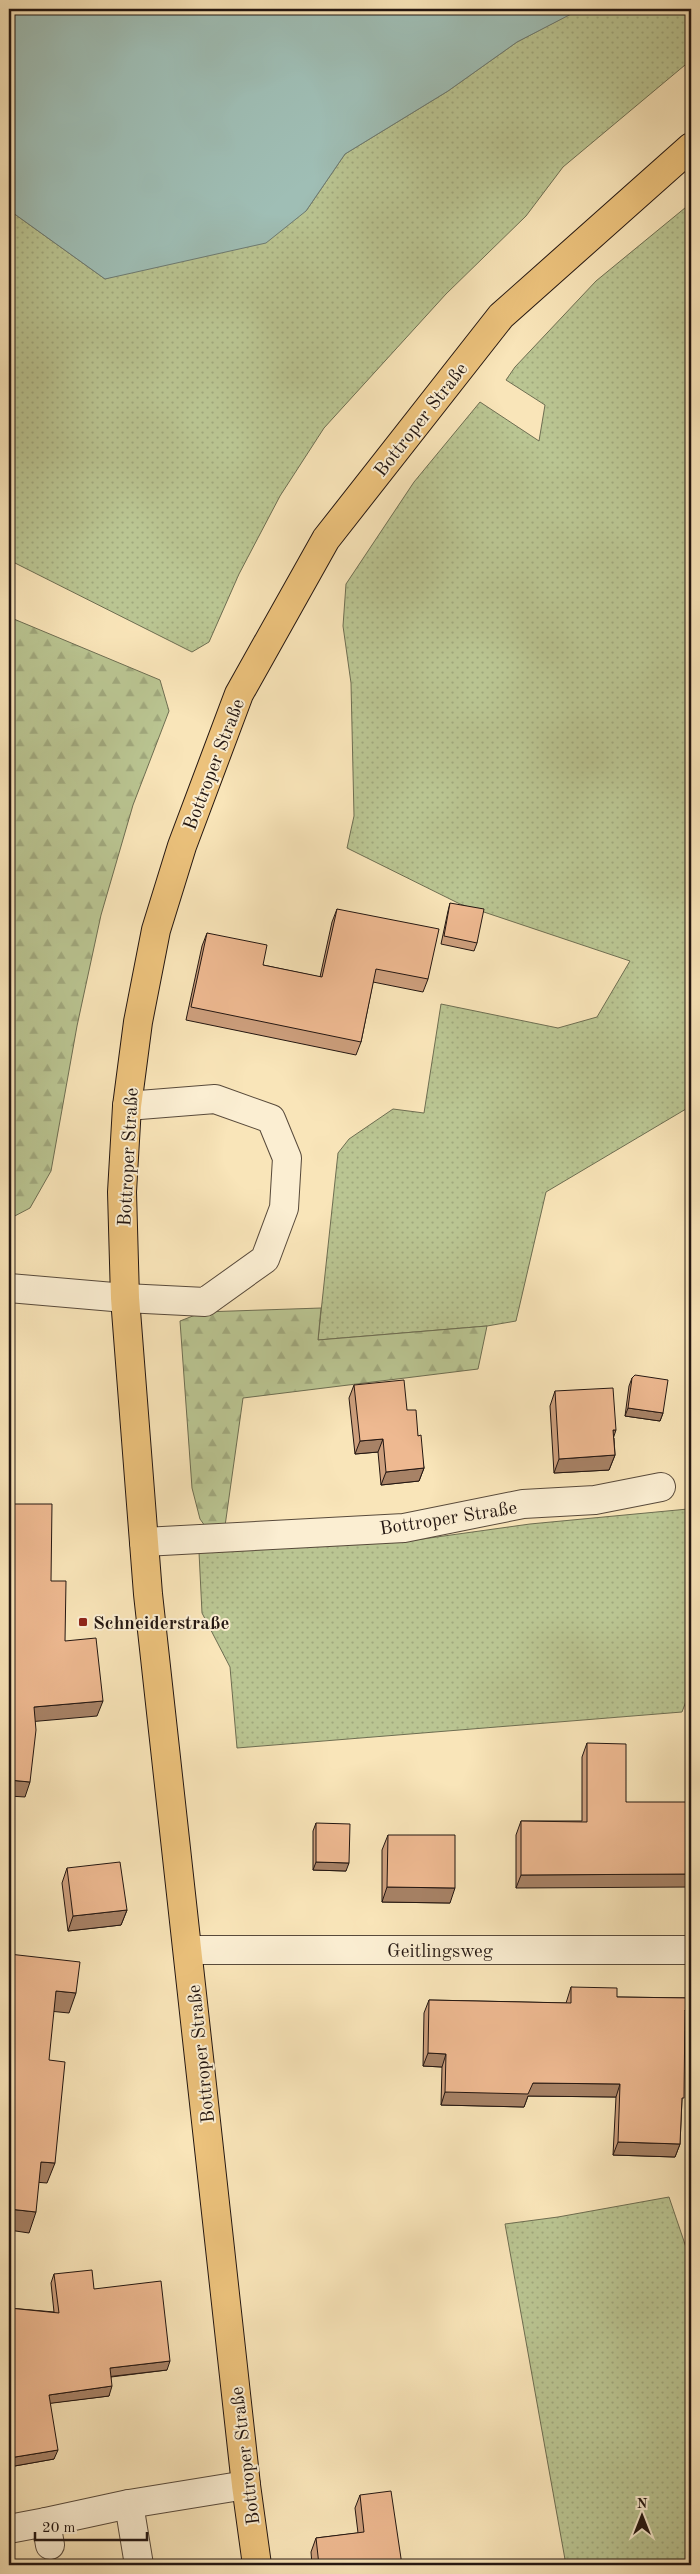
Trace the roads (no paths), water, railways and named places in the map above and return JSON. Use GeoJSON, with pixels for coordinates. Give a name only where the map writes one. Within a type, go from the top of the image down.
{"type":"FeatureCollection","features":[{"type":"Feature","properties":{"kind":"main road","name":"Bottroper Straße"},"geometry":{"type":"LineString","coordinates":[[257,2565],[246,2485],[148,1594],[125,1298],[122,1192],[128,1106],[138,1022],[156,930],[182,846],[239,694],[326,539],[501,316],[691,147]]}},
{"type":"Feature","properties":{"kind":"street"},"geometry":{"type":"LineString","coordinates":[[9,1288],[125,1298],[205,1302],[265,1260],[284,1208],[287,1158],[271,1119],[215,1099],[128,1106]]}},
{"type":"Feature","properties":{"kind":"street","name":"Bottroper Straße"},"geometry":{"type":"LineString","coordinates":[[144,1542],[404,1528],[523,1504],[595,1500],[660,1487]]}},
{"type":"Feature","properties":{"kind":"street","name":"Geitlingsweg"},"geometry":{"type":"LineString","coordinates":[[188,1950],[691,1950]]}},
{"type":"Feature","properties":{"kind":"street"},"geometry":{"type":"LineString","coordinates":[[9,2529],[48,2533],[129,2504],[246,2485]]}},
{"type":"Feature","properties":{"kind":"street"},"geometry":{"type":"LineString","coordinates":[[129,2504],[139,2565]]}},
{"type":"Feature","properties":{"kind":"water"},"geometry":{"type":"Polygon","coordinates":[[[9,9],[575,9],[577,11],[517,42],[448,91],[345,154],[306,211],[266,243],[105,279],[9,210],[9,9]]]}},
{"type":"Feature","properties":{"kind":"place","name":"Schneiderstraße"},"geometry":{"type":"Point","coordinates":[83,1622]}}]}
